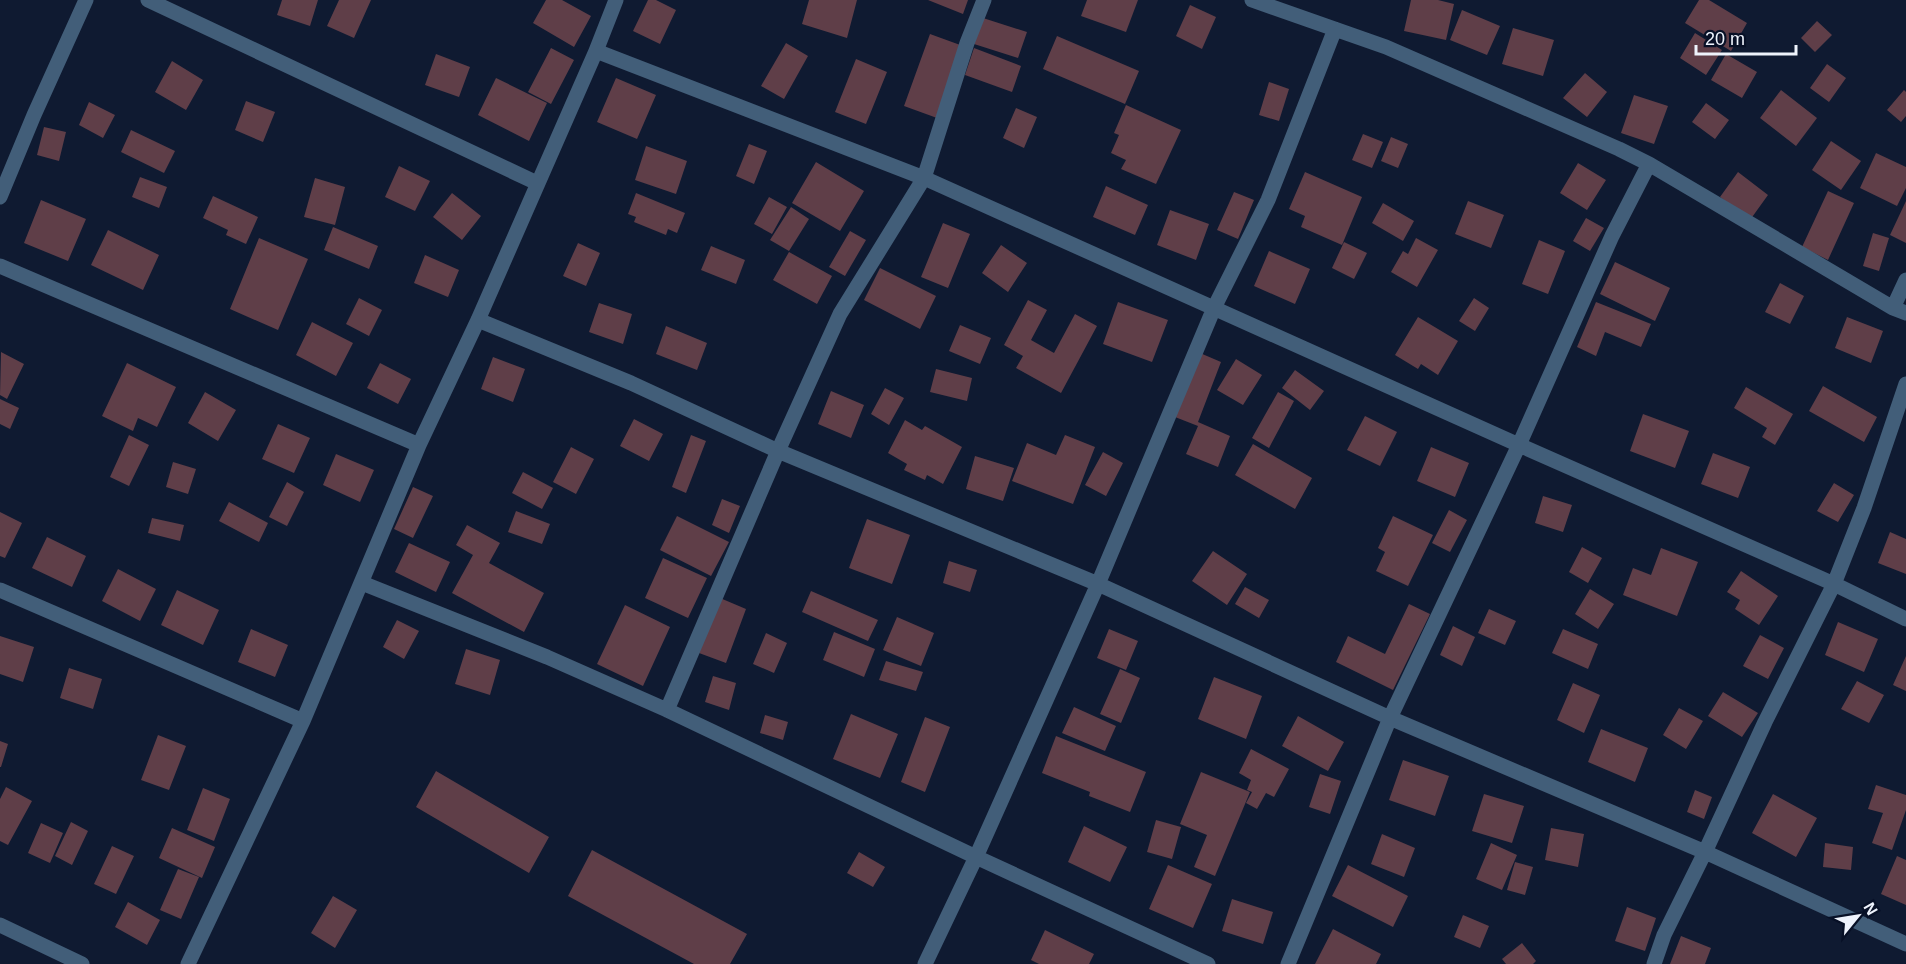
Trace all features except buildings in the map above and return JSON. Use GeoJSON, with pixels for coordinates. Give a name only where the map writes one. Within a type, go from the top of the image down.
{"type":"FeatureCollection","features":[{"type":"Feature","properties":{"kind":"street"},"geometry":{"type":"LineString","coordinates":[[0,197],[86,0]]}},
{"type":"Feature","properties":{"kind":"street"},"geometry":{"type":"LineString","coordinates":[[148,0],[537,183]]}},
{"type":"Feature","properties":{"kind":"street"},"geometry":{"type":"LineString","coordinates":[[188,964],[303,721],[419,445],[478,320],[596,51],[616,0]]}},
{"type":"Feature","properties":{"kind":"street"},"geometry":{"type":"LineString","coordinates":[[667,710],[778,451],[840,314],[924,178],[967,43],[984,0]]}},
{"type":"Feature","properties":{"kind":"street"},"geometry":{"type":"LineString","coordinates":[[1252,0],[1386,47],[1649,164],[1899,310],[1906,280]]}},
{"type":"Feature","properties":{"kind":"street"},"geometry":{"type":"LineString","coordinates":[[925,964],[1098,584],[1214,308],[1268,200],[1335,29]]}},
{"type":"Feature","properties":{"kind":"street"},"geometry":{"type":"LineString","coordinates":[[596,51],[924,178],[1834,584],[1906,619]]}},
{"type":"Feature","properties":{"kind":"street"},"geometry":{"type":"LineString","coordinates":[[1288,964],[1389,718],[1520,445],[1608,246],[1649,164]]}},
{"type":"Feature","properties":{"kind":"street"},"geometry":{"type":"LineString","coordinates":[[0,266],[419,445]]}},
{"type":"Feature","properties":{"kind":"street"},"geometry":{"type":"LineString","coordinates":[[478,320],[631,383],[778,451],[1098,584],[1389,718],[1705,852],[1906,944]]}},
{"type":"Feature","properties":{"kind":"street"},"geometry":{"type":"LineString","coordinates":[[1654,964],[1664,935],[1705,852],[1764,722],[1834,584],[1864,508],[1906,384]]}},
{"type":"Feature","properties":{"kind":"street"},"geometry":{"type":"LineString","coordinates":[[362,583],[547,657],[667,710],[1209,964]]}},
{"type":"Feature","properties":{"kind":"street"},"geometry":{"type":"LineString","coordinates":[[0,590],[303,721]]}},
{"type":"Feature","properties":{"kind":"street"},"geometry":{"type":"LineString","coordinates":[[0,925],[82,964]]}}]}
